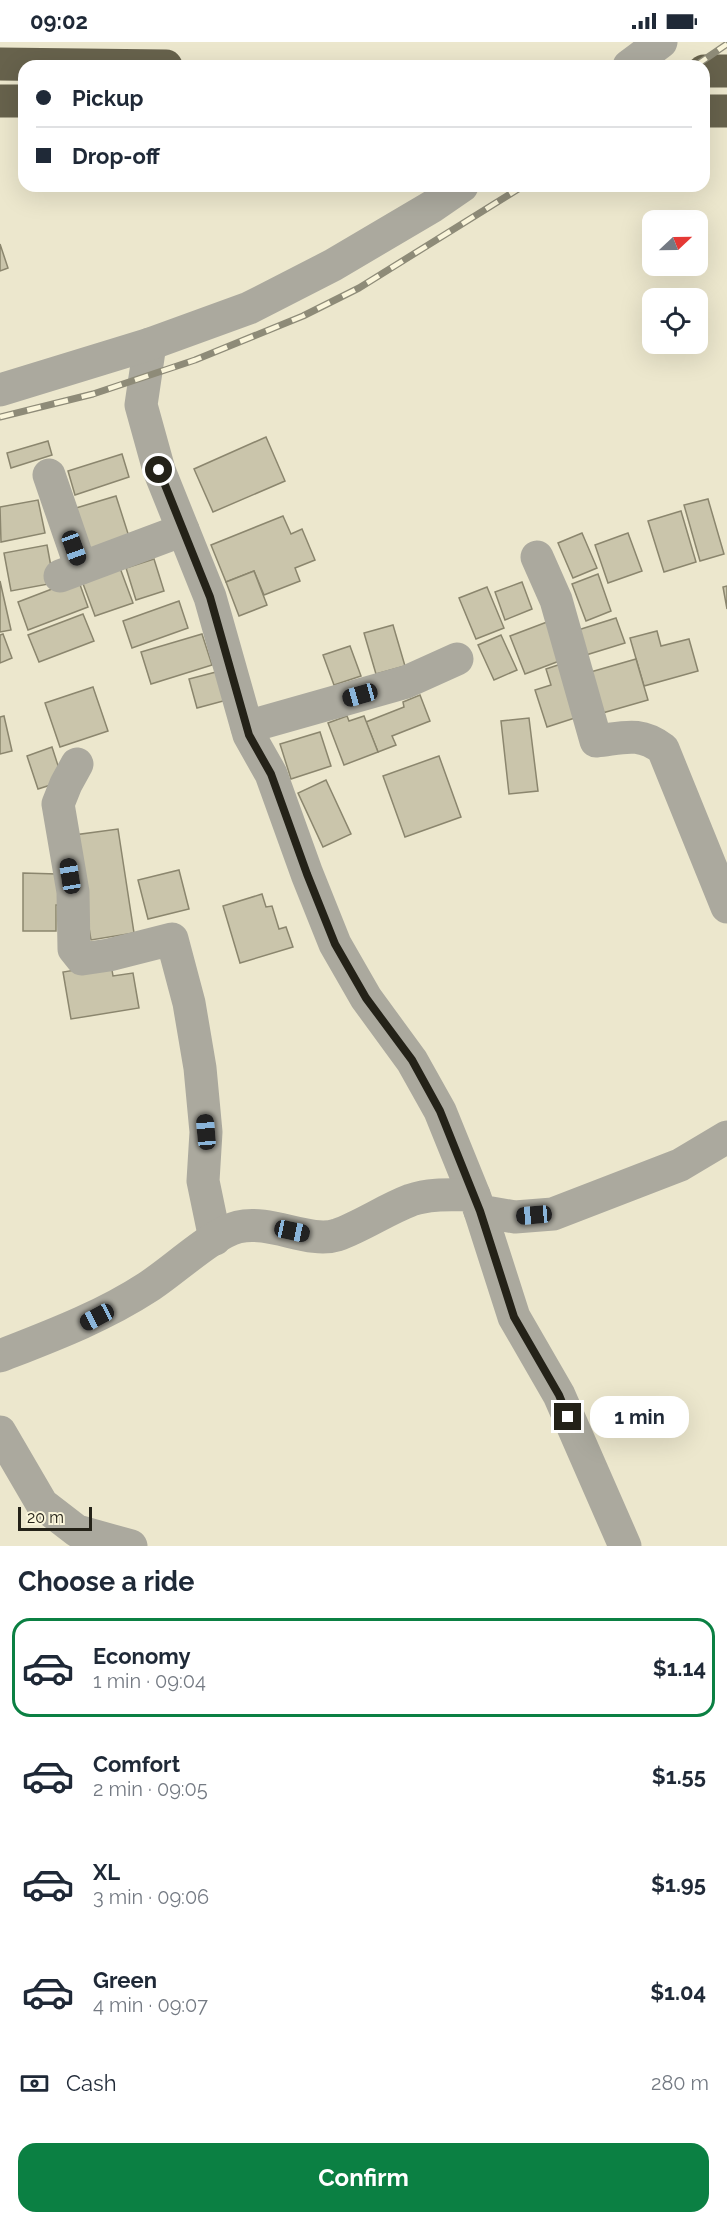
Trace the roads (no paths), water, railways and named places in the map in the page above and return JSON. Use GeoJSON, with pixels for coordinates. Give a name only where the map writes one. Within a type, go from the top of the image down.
{"type":"FeatureCollection","features":[{"type":"Feature","properties":{"kind":"highway"},"geometry":{"type":"LineString","coordinates":[[0,64],[18,64]]}},
{"type":"Feature","properties":{"kind":"highway"},"geometry":{"type":"LineString","coordinates":[[710,71],[727,71]]}},
{"type":"Feature","properties":{"kind":"highway"},"geometry":{"type":"LineString","coordinates":[[0,101],[18,101]]}},
{"type":"Feature","properties":{"kind":"highway"},"geometry":{"type":"LineString","coordinates":[[710,111],[727,111]]}},
{"type":"Feature","properties":{"kind":"street"},"geometry":{"type":"LineString","coordinates":[[636,60],[661,42]]}},
{"type":"Feature","properties":{"kind":"street"},"geometry":{"type":"LineString","coordinates":[[0,390],[150,344],[249,308],[333,265],[453,192]]}},
{"type":"Feature","properties":{"kind":"street"},"geometry":{"type":"LineString","coordinates":[[150,344],[141,405],[159,470],[210,597],[249,735],[271,774],[335,944],[366,998],[412,1060],[440,1111],[477,1203],[514,1317],[559,1395],[625,1546]]}},
{"type":"Feature","properties":{"kind":"street"},"geometry":{"type":"LineString","coordinates":[[49,475],[71,572],[183,530]]}},
{"type":"Feature","properties":{"kind":"street"},"geometry":{"type":"LineString","coordinates":[[537,557],[556,600],[596,741],[635,736],[650,739],[663,749],[719,863],[727,907]]}},
{"type":"Feature","properties":{"kind":"street"},"geometry":{"type":"LineString","coordinates":[[247,727],[406,682],[457,659]]}},
{"type":"Feature","properties":{"kind":"street"},"geometry":{"type":"LineString","coordinates":[[77,764],[58,804],[73,892],[74,949],[82,959],[109,955],[172,939],[189,1003],[200,1068],[206,1132],[203,1181],[214,1239]]}},
{"type":"Feature","properties":{"kind":"street"},"geometry":{"type":"LineString","coordinates":[[0,1356],[110,1310],[148,1287],[214,1239],[238,1227],[260,1225],[316,1236],[335,1236],[412,1200],[434,1196],[477,1203],[515,1217],[554,1214],[681,1165],[727,1137]]}},
{"type":"Feature","properties":{"kind":"street"},"geometry":{"type":"LineString","coordinates":[[0,1431],[42,1504],[77,1531],[131,1546]]}},
{"type":"Feature","properties":{"kind":"railway"},"geometry":{"type":"LineString","coordinates":[[704,60],[727,44]]}},
{"type":"Feature","properties":{"kind":"railway"},"geometry":{"type":"LineString","coordinates":[[0,417],[93,394],[195,360],[303,316],[359,288],[513,192]]}}]}
